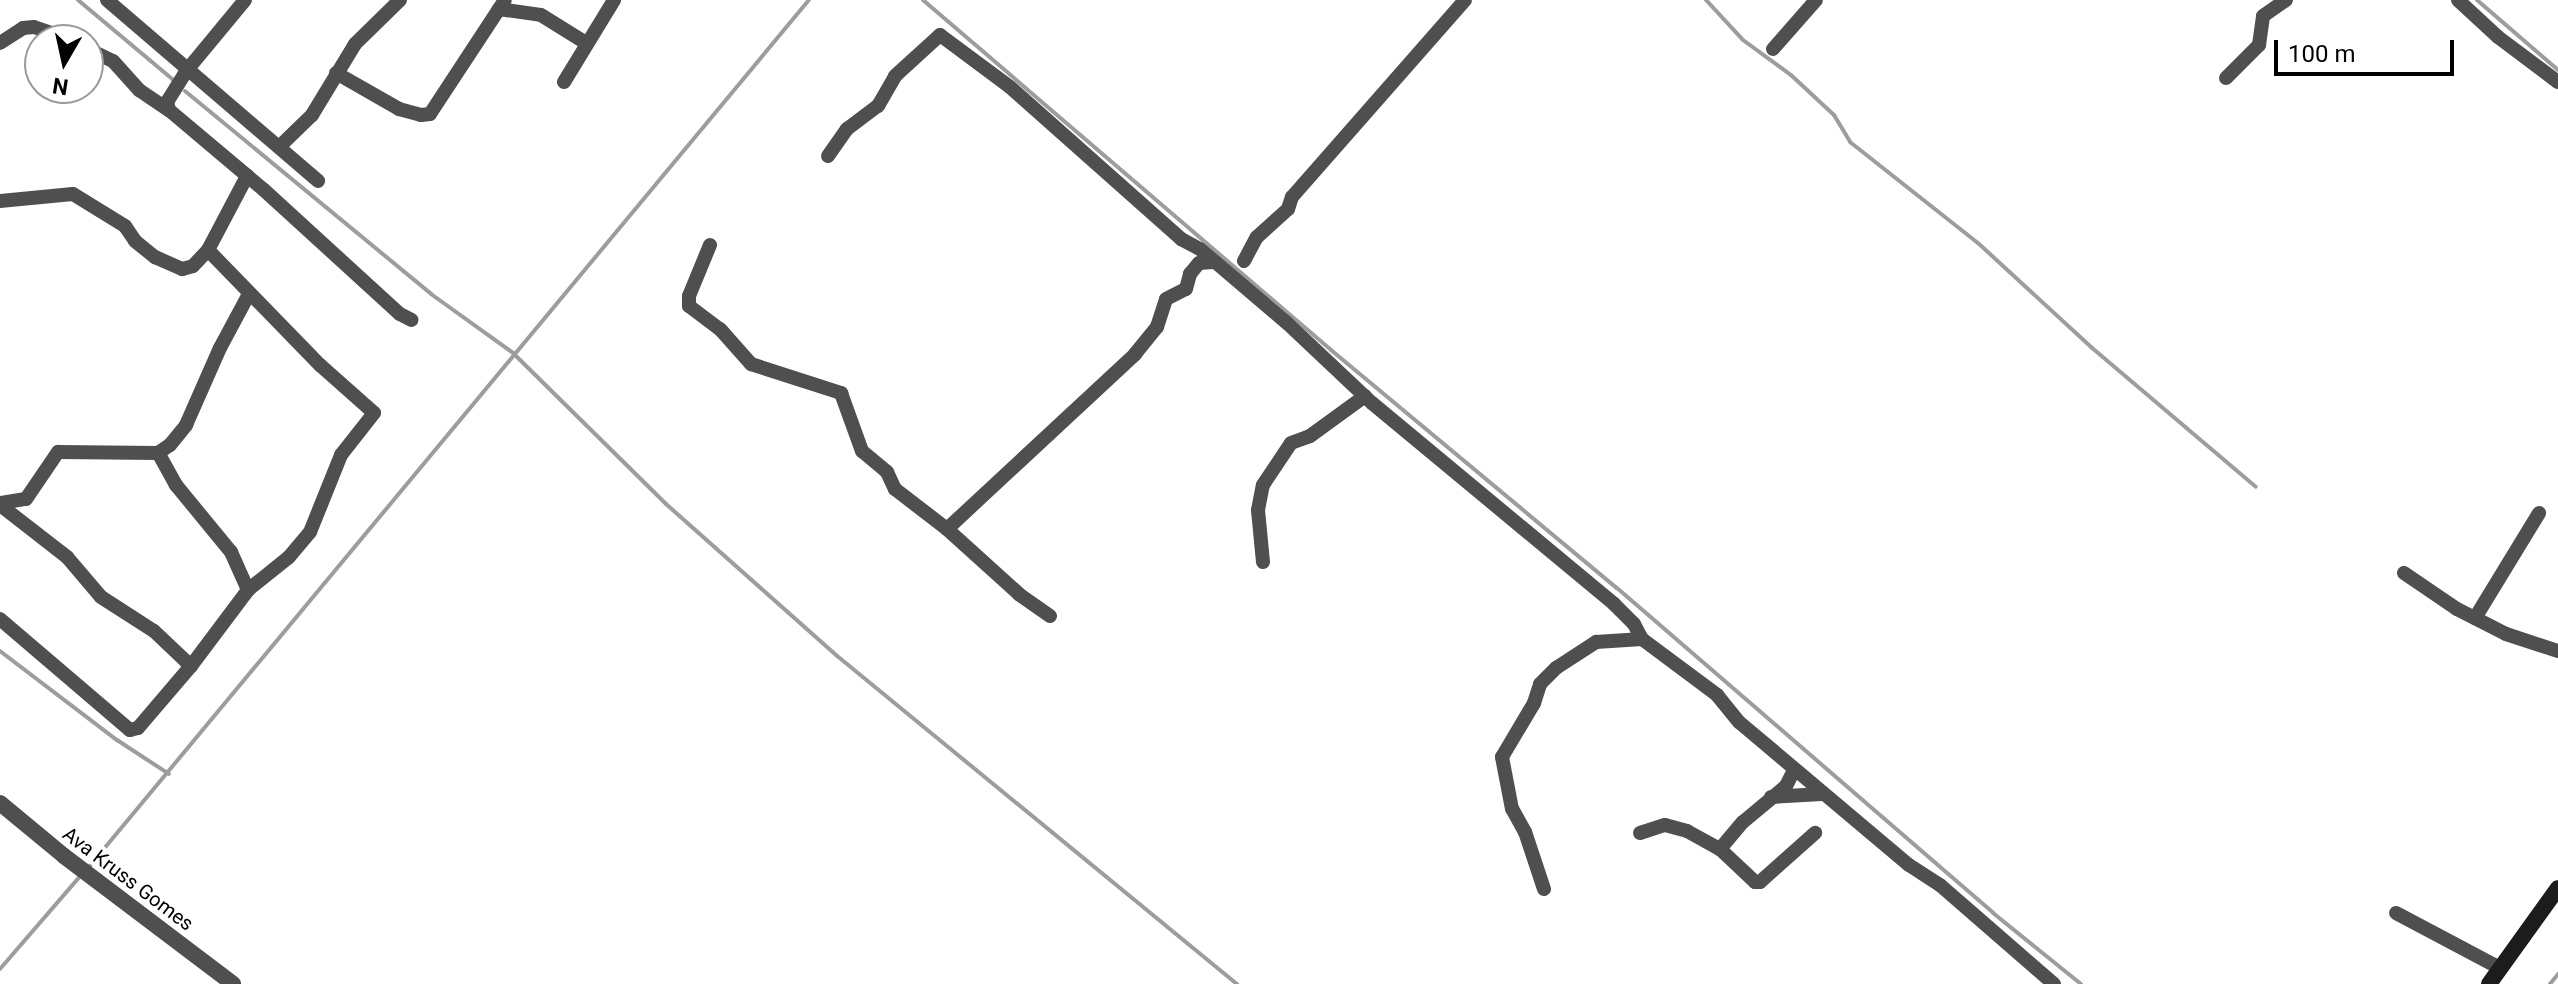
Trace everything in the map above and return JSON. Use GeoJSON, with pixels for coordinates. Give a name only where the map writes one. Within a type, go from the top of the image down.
{"type":"FeatureCollection","features":[{"type":"Feature","properties":{"kind":"main road"},"geometry":{"type":"LineString","coordinates":[[2489,984],[2558,888]]}},
{"type":"Feature","properties":{"kind":"street"},"geometry":{"type":"LineString","coordinates":[[107,0],[318,181]]}},
{"type":"Feature","properties":{"kind":"street"},"geometry":{"type":"LineString","coordinates":[[169,110],[167,102],[187,70],[245,0]]}},
{"type":"Feature","properties":{"kind":"street"},"geometry":{"type":"LineString","coordinates":[[279,147],[312,115],[355,44],[400,0]]}},
{"type":"Feature","properties":{"kind":"street"},"geometry":{"type":"LineString","coordinates":[[564,82],[614,0]]}},
{"type":"Feature","properties":{"kind":"street"},"geometry":{"type":"LineString","coordinates":[[1244,261],[1257,237],[1288,209],[1292,197],[1465,0]]}},
{"type":"Feature","properties":{"kind":"street"},"geometry":{"type":"LineString","coordinates":[[1773,49],[1816,0]]}},
{"type":"Feature","properties":{"kind":"street"},"geometry":{"type":"LineString","coordinates":[[2226,78],[2259,45],[2263,16],[2286,0]]}},
{"type":"Feature","properties":{"kind":"street"},"geometry":{"type":"LineString","coordinates":[[2458,0],[2498,37],[2558,82]]}},
{"type":"Feature","properties":{"kind":"street"},"geometry":{"type":"LineString","coordinates":[[336,73],[399,109],[421,115],[430,114],[502,4],[541,15],[586,43]]}},
{"type":"Feature","properties":{"kind":"street"},"geometry":{"type":"LineString","coordinates":[[0,43],[24,28]]}},
{"type":"Feature","properties":{"kind":"street"},"geometry":{"type":"LineString","coordinates":[[828,156],[847,129],[878,106],[895,76],[940,35],[1010,87],[1181,239],[1287,323],[1365,396],[1614,604],[1634,624],[1642,639],[1700,680],[1739,722],[1822,794],[1909,865],[1940,885],[2054,984]]}},
{"type":"Feature","properties":{"kind":"street"},"geometry":{"type":"LineString","coordinates":[[104,57],[113,61],[139,90],[169,110],[247,176],[355,275],[412,320]]}},
{"type":"Feature","properties":{"kind":"street"},"geometry":{"type":"LineString","coordinates":[[0,201],[73,194],[125,226],[135,241],[155,257],[182,269],[193,266],[208,250],[247,176]]}},
{"type":"Feature","properties":{"kind":"street"},"geometry":{"type":"LineString","coordinates":[[710,245],[689,296],[689,306],[720,329],[751,364],[841,393],[862,451],[887,472],[895,489],[947,529],[1019,594],[1050,616]]}},
{"type":"Feature","properties":{"kind":"street"},"geometry":{"type":"LineString","coordinates":[[0,619],[130,730],[138,728],[191,666],[248,590],[289,557],[310,532],[341,455],[374,413],[249,294],[208,250]]}},
{"type":"Feature","properties":{"kind":"street"},"geometry":{"type":"LineString","coordinates":[[947,529],[1135,354],[1157,327],[1166,299],[1186,289],[1190,274],[1199,263],[1213,262]]}},
{"type":"Feature","properties":{"kind":"street"},"geometry":{"type":"LineString","coordinates":[[0,504],[26,499],[58,452],[158,453],[170,445],[186,425],[220,348],[249,294]]}},
{"type":"Feature","properties":{"kind":"street"},"geometry":{"type":"LineString","coordinates":[[1263,562],[1258,510],[1263,485],[1291,443],[1310,436],[1365,396]]}},
{"type":"Feature","properties":{"kind":"street"},"geometry":{"type":"LineString","coordinates":[[158,453],[176,485],[231,552],[248,590]]}},
{"type":"Feature","properties":{"kind":"street"},"geometry":{"type":"LineString","coordinates":[[0,504],[67,557],[101,597],[154,631],[191,666]]}},
{"type":"Feature","properties":{"kind":"street"},"geometry":{"type":"LineString","coordinates":[[2475,618],[2539,513]]}},
{"type":"Feature","properties":{"kind":"street"},"geometry":{"type":"LineString","coordinates":[[2404,573],[2506,634],[2558,651]]}},
{"type":"Feature","properties":{"kind":"street"},"geometry":{"type":"LineString","coordinates":[[1544,889],[1525,832],[1512,809],[1502,757],[1534,703],[1540,684],[1556,668],[1596,642],[1642,639]]}},
{"type":"Feature","properties":{"kind":"street"},"geometry":{"type":"LineString","coordinates":[[1720,849],[1771,797],[1786,786],[1794,770]]}},
{"type":"Feature","properties":{"kind":"street"},"geometry":{"type":"LineString","coordinates":[[1771,797],[1822,794]]}},
{"type":"Feature","properties":{"kind":"street","name":"Ava Kruss Gomes"},"geometry":{"type":"LineString","coordinates":[[0,803],[64,856],[233,984]]}},
{"type":"Feature","properties":{"kind":"street"},"geometry":{"type":"LineString","coordinates":[[1640,833],[1653,827],[1675,827],[1720,849],[1755,882],[1760,882],[1815,833]]}},
{"type":"Feature","properties":{"kind":"street"},"geometry":{"type":"LineString","coordinates":[[2396,913],[2500,968]]}},
{"type":"Feature","properties":{"kind":"waterway"},"geometry":{"type":"LineString","coordinates":[[78,0],[172,79]]}},
{"type":"Feature","properties":{"kind":"waterway"},"geometry":{"type":"LineString","coordinates":[[88,868],[809,0]]}},
{"type":"Feature","properties":{"kind":"waterway"},"geometry":{"type":"LineString","coordinates":[[923,0],[1331,350],[1617,588],[1993,913],[2081,984]]}},
{"type":"Feature","properties":{"kind":"waterway"},"geometry":{"type":"LineString","coordinates":[[1706,0],[1743,40],[1791,75],[1834,115],[1850,142],[1978,243],[2091,347],[2256,487]]}},
{"type":"Feature","properties":{"kind":"waterway"},"geometry":{"type":"LineString","coordinates":[[2477,0],[2558,70]]}},
{"type":"Feature","properties":{"kind":"waterway"},"geometry":{"type":"LineString","coordinates":[[185,91],[431,294],[513,353],[666,504],[836,655],[1237,984]]}},
{"type":"Feature","properties":{"kind":"waterway"},"geometry":{"type":"LineString","coordinates":[[0,651],[117,740],[169,774]]}},
{"type":"Feature","properties":{"kind":"waterway"},"geometry":{"type":"LineString","coordinates":[[0,969],[82,874]]}},
{"type":"Feature","properties":{"kind":"waterway"},"geometry":{"type":"LineString","coordinates":[[2550,984],[2558,974]]}}]}
